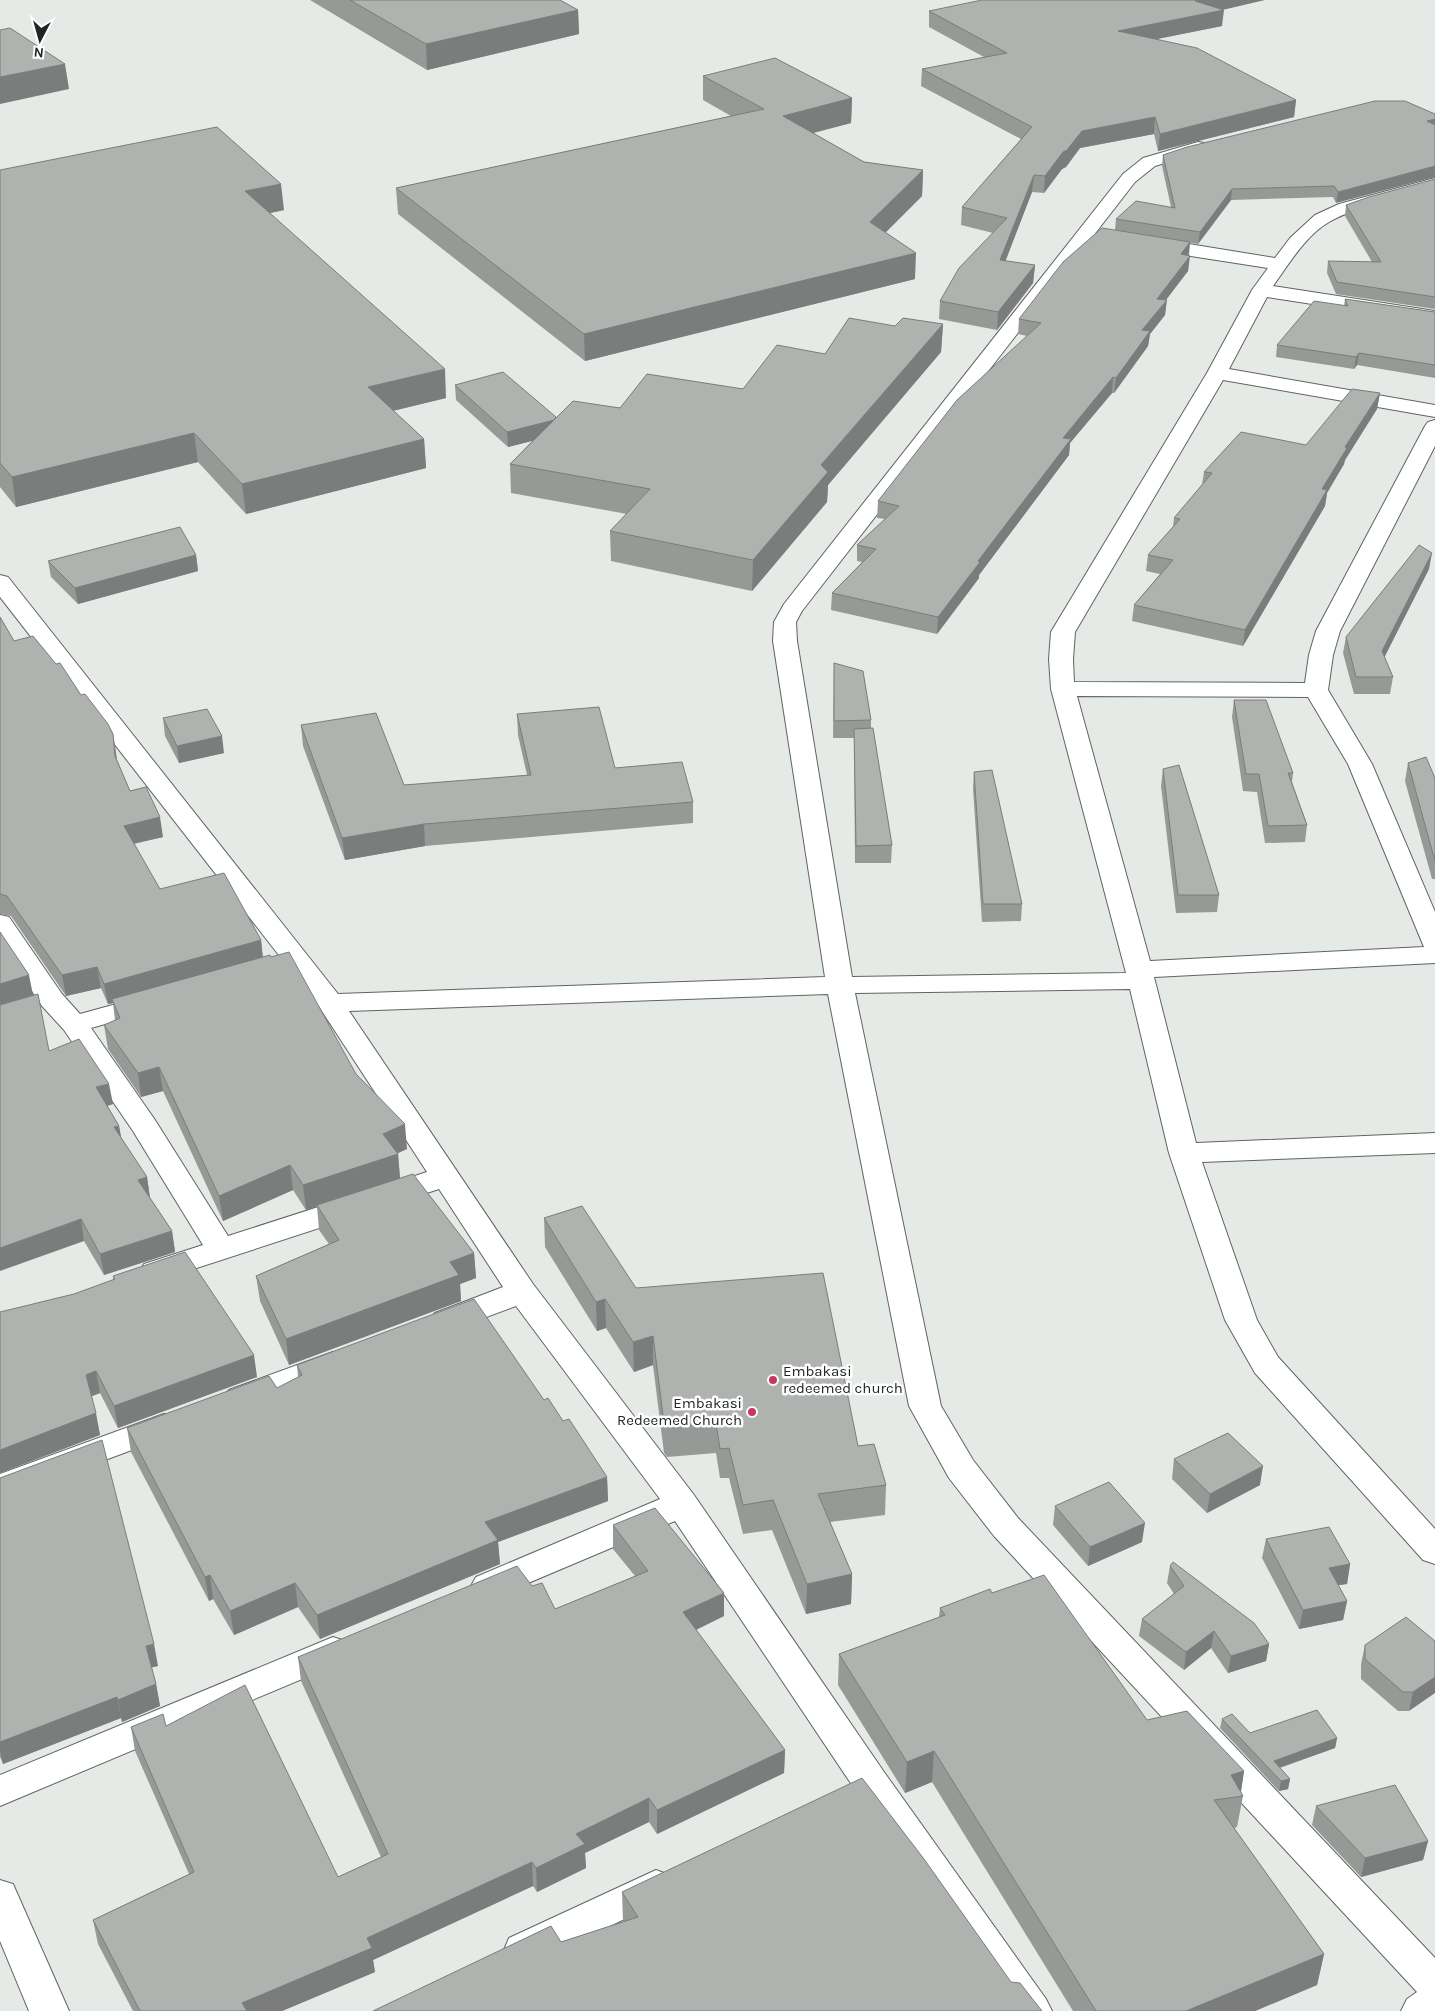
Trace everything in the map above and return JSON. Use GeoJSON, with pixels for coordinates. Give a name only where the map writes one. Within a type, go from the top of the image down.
{"type":"FeatureCollection","features":[{"type":"Feature","properties":{"kind":"street"},"geometry":{"type":"LineString","coordinates":[[1218,143],[1149,162],[1129,178],[1094,235],[798,601],[785,622],[785,641],[840,985],[925,1406],[961,1469],[1006,1527],[1435,1985]]}},
{"type":"Feature","properties":{"kind":"street"},"geometry":{"type":"LineString","coordinates":[[1435,183],[1370,200],[1321,219],[1296,242],[1262,290],[1217,372],[1064,632],[1061,659],[1063,689],[1141,976],[1184,1152],[1242,1320],[1266,1365],[1435,1551]]}},
{"type":"Feature","properties":{"kind":"street"},"geometry":{"type":"LineString","coordinates":[[1133,241],[1280,264]]}},
{"type":"Feature","properties":{"kind":"street"},"geometry":{"type":"LineString","coordinates":[[1262,290],[1435,317]]}},
{"type":"Feature","properties":{"kind":"street"},"geometry":{"type":"LineString","coordinates":[[1217,372],[1435,411]]}},
{"type":"Feature","properties":{"kind":"street"},"geometry":{"type":"LineString","coordinates":[[1435,426],[1328,630],[1321,655],[1316,690],[1360,764],[1435,944]]}},
{"type":"Feature","properties":{"kind":"street"},"geometry":{"type":"LineString","coordinates":[[4,594],[285,965],[330,1004],[522,1292],[682,1504],[858,1789],[1032,2011]]}},
{"type":"Feature","properties":{"kind":"street"},"geometry":{"type":"LineString","coordinates":[[1063,689],[1316,690]]}},
{"type":"Feature","properties":{"kind":"street"},"geometry":{"type":"LineString","coordinates":[[0,923],[52,1000],[74,1024],[145,1127],[221,1249]]}},
{"type":"Feature","properties":{"kind":"street"},"geometry":{"type":"LineString","coordinates":[[330,1004],[1141,976],[1435,955]]}},
{"type":"Feature","properties":{"kind":"street"},"geometry":{"type":"LineString","coordinates":[[74,1024],[177,995]]}},
{"type":"Feature","properties":{"kind":"street"},"geometry":{"type":"LineString","coordinates":[[26,1008],[52,1000]]}},
{"type":"Feature","properties":{"kind":"street"},"geometry":{"type":"LineString","coordinates":[[1184,1152],[1435,1144]]}},
{"type":"Feature","properties":{"kind":"street"},"geometry":{"type":"LineString","coordinates":[[129,1280],[444,1176]]}},
{"type":"Feature","properties":{"kind":"street"},"geometry":{"type":"LineString","coordinates":[[419,1331],[522,1292]]}},
{"type":"Feature","properties":{"kind":"street"},"geometry":{"type":"LineString","coordinates":[[0,1487],[363,1352]]}},
{"type":"Feature","properties":{"kind":"street"},"geometry":{"type":"LineString","coordinates":[[464,1596],[682,1504]]}},
{"type":"Feature","properties":{"kind":"street"},"geometry":{"type":"LineString","coordinates":[[0,1791],[364,1638]]}},
{"type":"Feature","properties":{"kind":"street"},"geometry":{"type":"LineString","coordinates":[[494,1964],[683,1873]]}},
{"type":"Feature","properties":{"kind":"street"},"geometry":{"type":"LineString","coordinates":[[0,1896],[49,2011]]}},
{"type":"Feature","properties":{"kind":"street"},"geometry":{"type":"LineString","coordinates":[[1421,2011],[1435,2002]]}},
{"type":"Feature","properties":{"kind":"building"},"geometry":{"type":"Polygon","coordinates":[[[350,0],[560,0],[578,10],[426,44],[350,0]]]}},
{"type":"Feature","properties":{"kind":"building"},"geometry":{"type":"Polygon","coordinates":[[[982,0],[1199,0],[1195,1],[1224,10],[1118,31],[1197,48],[1296,100],[1160,134],[1155,117],[1082,131],[1045,176],[1034,175],[1000,260],[1035,265],[998,312],[940,301],[959,268],[1007,218],[962,207],[1032,127],[922,69],[1007,53],[929,11],[982,0]]]}},
{"type":"Feature","properties":{"kind":"building"},"geometry":{"type":"Polygon","coordinates":[[[10,28],[65,64],[0,77],[0,30],[10,28]]]}},
{"type":"Feature","properties":{"kind":"building"},"geometry":{"type":"Polygon","coordinates":[[[775,58],[852,98],[783,116],[864,162],[923,170],[870,222],[916,253],[584,334],[396,188],[764,109],[703,76],[775,58]]]}},
{"type":"Feature","properties":{"kind":"building"},"geometry":{"type":"Polygon","coordinates":[[[1375,101],[1405,101],[1435,114],[1435,119],[1427,121],[1435,125],[1435,166],[1338,192],[1334,186],[1232,189],[1200,232],[1116,219],[1136,201],[1175,208],[1163,155],[1187,147],[1375,101]]]}},
{"type":"Feature","properties":{"kind":"building"},"geometry":{"type":"Polygon","coordinates":[[[217,127],[281,184],[245,191],[445,369],[368,387],[424,439],[242,484],[194,433],[12,477],[0,463],[0,170],[217,127]]]}},
{"type":"Feature","properties":{"kind":"building"},"geometry":{"type":"Polygon","coordinates":[[[1435,179],[1435,297],[1337,282],[1328,261],[1381,262],[1346,205],[1435,179]]]}},
{"type":"Feature","properties":{"kind":"building"},"geometry":{"type":"Polygon","coordinates":[[[1102,228],[1190,242],[1181,254],[1190,256],[1157,299],[1167,300],[1142,330],[1150,331],[1116,378],[1113,377],[1063,438],[1071,439],[938,617],[832,593],[876,549],[857,545],[899,506],[878,501],[957,400],[1041,323],[1019,319],[1063,262],[1102,228]]]}},
{"type":"Feature","properties":{"kind":"building"},"geometry":{"type":"Polygon","coordinates":[[[1345,299],[1435,312],[1435,365],[1359,353],[1356,357],[1277,345],[1314,301],[1348,306],[1345,299]]]}},
{"type":"Feature","properties":{"kind":"building"},"geometry":{"type":"Polygon","coordinates":[[[849,318],[895,326],[903,318],[943,324],[821,465],[828,472],[753,560],[610,531],[650,489],[510,464],[573,401],[620,408],[647,374],[743,389],[777,345],[825,354],[849,318]]]}},
{"type":"Feature","properties":{"kind":"building"},"geometry":{"type":"Polygon","coordinates":[[[503,372],[556,417],[554,420],[507,432],[455,385],[503,372]]]}},
{"type":"Feature","properties":{"kind":"building"},"geometry":{"type":"Polygon","coordinates":[[[1352,389],[1380,393],[1345,447],[1347,448],[1322,489],[1327,490],[1245,630],[1134,605],[1173,560],[1148,555],[1180,519],[1174,518],[1212,473],[1204,472],[1241,432],[1306,445],[1352,389]]]}},
{"type":"Feature","properties":{"kind":"building"},"geometry":{"type":"Polygon","coordinates":[[[180,527],[196,555],[75,588],[48,561],[180,527]]]}},
{"type":"Feature","properties":{"kind":"building"},"geometry":{"type":"Polygon","coordinates":[[[1419,545],[1432,553],[1382,651],[1393,677],[1356,677],[1346,637],[1419,545]]]}},
{"type":"Feature","properties":{"kind":"building"},"geometry":{"type":"Polygon","coordinates":[[[0,617],[14,641],[33,636],[56,664],[60,663],[81,695],[85,694],[108,724],[113,734],[115,756],[130,791],[146,787],[160,817],[124,826],[160,889],[224,873],[261,940],[104,984],[97,967],[62,975],[7,896],[0,894],[0,617]]]}},
{"type":"Feature","properties":{"kind":"building"},"geometry":{"type":"Polygon","coordinates":[[[834,663],[863,671],[871,720],[834,721],[834,663]]]}},
{"type":"Feature","properties":{"kind":"building"},"geometry":{"type":"Polygon","coordinates":[[[1234,700],[1266,700],[1293,773],[1288,773],[1307,825],[1268,826],[1259,774],[1246,774],[1234,700]]]}},
{"type":"Feature","properties":{"kind":"building"},"geometry":{"type":"Polygon","coordinates":[[[599,707],[615,768],[682,762],[693,802],[424,824],[342,838],[301,725],[376,713],[404,785],[531,775],[517,714],[599,707]]]}},
{"type":"Feature","properties":{"kind":"building"},"geometry":{"type":"Polygon","coordinates":[[[207,709],[222,736],[177,746],[163,718],[207,709]]]}},
{"type":"Feature","properties":{"kind":"building"},"geometry":{"type":"Polygon","coordinates":[[[873,728],[892,845],[856,846],[854,729],[873,728]]]}},
{"type":"Feature","properties":{"kind":"building"},"geometry":{"type":"Polygon","coordinates":[[[1426,757],[1435,778],[1435,861],[1408,763],[1426,757]]]}},
{"type":"Feature","properties":{"kind":"building"},"geometry":{"type":"Polygon","coordinates":[[[1179,765],[1219,895],[1178,895],[1163,769],[1179,765]]]}},
{"type":"Feature","properties":{"kind":"building"},"geometry":{"type":"Polygon","coordinates":[[[992,770],[1022,904],[983,904],[974,772],[992,770]]]}},
{"type":"Feature","properties":{"kind":"building"},"geometry":{"type":"Polygon","coordinates":[[[0,932],[29,975],[0,984],[0,932]]]}},
{"type":"Feature","properties":{"kind":"building"},"geometry":{"type":"Polygon","coordinates":[[[289,952],[356,1074],[405,1124],[383,1134],[398,1154],[303,1185],[290,1165],[219,1196],[159,1067],[138,1073],[104,1025],[120,1018],[112,999],[270,955],[271,957],[289,952]]]}},
{"type":"Feature","properties":{"kind":"building"},"geometry":{"type":"Polygon","coordinates":[[[38,994],[49,1051],[79,1039],[109,1084],[96,1087],[119,1126],[114,1127],[147,1177],[138,1180],[172,1231],[100,1254],[81,1219],[0,1248],[0,1005],[38,994]]]}},
{"type":"Feature","properties":{"kind":"building"},"geometry":{"type":"Polygon","coordinates":[[[413,1174],[474,1253],[450,1262],[459,1275],[286,1339],[256,1276],[339,1240],[317,1205],[413,1174]]]}},
{"type":"Feature","properties":{"kind":"building"},"geometry":{"type":"Polygon","coordinates":[[[582,1206],[636,1288],[823,1273],[858,1446],[874,1444],[886,1485],[818,1494],[852,1574],[807,1584],[773,1500],[743,1505],[729,1448],[720,1449],[716,1423],[667,1427],[664,1423],[653,1336],[633,1342],[605,1299],[596,1302],[544,1218],[582,1206]]]}},
{"type":"Feature","properties":{"kind":"building"},"geometry":{"type":"Polygon","coordinates":[[[185,1252],[254,1355],[114,1406],[96,1371],[86,1375],[96,1413],[0,1450],[0,1312],[74,1294],[115,1279],[113,1276],[185,1252]]]}},
{"type":"Feature","properties":{"kind":"building"},"geometry":{"type":"Polygon","coordinates":[[[474,1299],[544,1400],[548,1398],[563,1421],[569,1419],[607,1477],[485,1522],[498,1540],[317,1615],[295,1583],[230,1611],[210,1575],[205,1577],[127,1428],[269,1376],[277,1388],[302,1375],[297,1365],[474,1299]]]}},
{"type":"Feature","properties":{"kind":"building"},"geometry":{"type":"Polygon","coordinates":[[[1228,1433],[1263,1466],[1210,1494],[1174,1459],[1228,1433]]]}},
{"type":"Feature","properties":{"kind":"building"},"geometry":{"type":"Polygon","coordinates":[[[102,1440],[154,1644],[146,1646],[156,1684],[118,1700],[117,1697],[0,1742],[0,1478],[102,1440]]]}},
{"type":"Feature","properties":{"kind":"building"},"geometry":{"type":"Polygon","coordinates":[[[1109,1482],[1145,1523],[1090,1547],[1055,1506],[1109,1482]]]}},
{"type":"Feature","properties":{"kind":"building"},"geometry":{"type":"Polygon","coordinates":[[[655,1508],[724,1593],[683,1612],[785,1750],[657,1810],[649,1798],[576,1834],[585,1844],[536,1868],[532,1862],[367,1938],[372,1948],[242,2003],[247,2011],[140,2011],[93,1920],[194,1872],[131,1727],[163,1714],[166,1726],[245,1685],[338,1877],[388,1854],[298,1657],[517,1566],[532,1586],[542,1583],[555,1609],[648,1571],[613,1525],[655,1508]]]}},
{"type":"Feature","properties":{"kind":"building"},"geometry":{"type":"Polygon","coordinates":[[[1329,1527],[1350,1564],[1329,1568],[1347,1601],[1303,1610],[1266,1539],[1329,1527]]]}},
{"type":"Feature","properties":{"kind":"building"},"geometry":{"type":"Polygon","coordinates":[[[1173,1562],[1254,1623],[1269,1644],[1231,1656],[1214,1631],[1186,1652],[1142,1619],[1184,1586],[1170,1566],[1173,1562]]]}},
{"type":"Feature","properties":{"kind":"building"},"geometry":{"type":"Polygon","coordinates":[[[1044,1575],[1147,1720],[1187,1711],[1244,1771],[1231,1775],[1243,1796],[1214,1800],[1324,1954],[1186,2011],[1096,2011],[934,1751],[907,1762],[839,1654],[945,1615],[940,1608],[990,1589],[992,1593],[1044,1575]]]}},
{"type":"Feature","properties":{"kind":"building"},"geometry":{"type":"Polygon","coordinates":[[[1406,1617],[1435,1641],[1435,1677],[1413,1692],[1403,1692],[1365,1659],[1365,1645],[1406,1617]]]}},
{"type":"Feature","properties":{"kind":"building"},"geometry":{"type":"Polygon","coordinates":[[[1317,1710],[1337,1738],[1274,1761],[1290,1779],[1281,1781],[1222,1719],[1232,1714],[1250,1733],[1317,1710]]]}},
{"type":"Feature","properties":{"kind":"building"},"geometry":{"type":"Polygon","coordinates":[[[862,1778],[924,1859],[1011,1982],[1020,1983],[1042,2011],[373,2011],[551,1926],[561,1942],[638,1917],[622,1892],[862,1778]]]}},
{"type":"Feature","properties":{"kind":"building"},"geometry":{"type":"Polygon","coordinates":[[[1395,1785],[1428,1841],[1365,1858],[1316,1806],[1395,1785]]]}},
{"type":"Feature","properties":{"kind":"place","name":"Embakasi redeemed church"},"geometry":{"type":"Point","coordinates":[773,1380]}},
{"type":"Feature","properties":{"kind":"place","name":"Embakasi Redeemed Church"},"geometry":{"type":"Point","coordinates":[752,1412]}}]}
